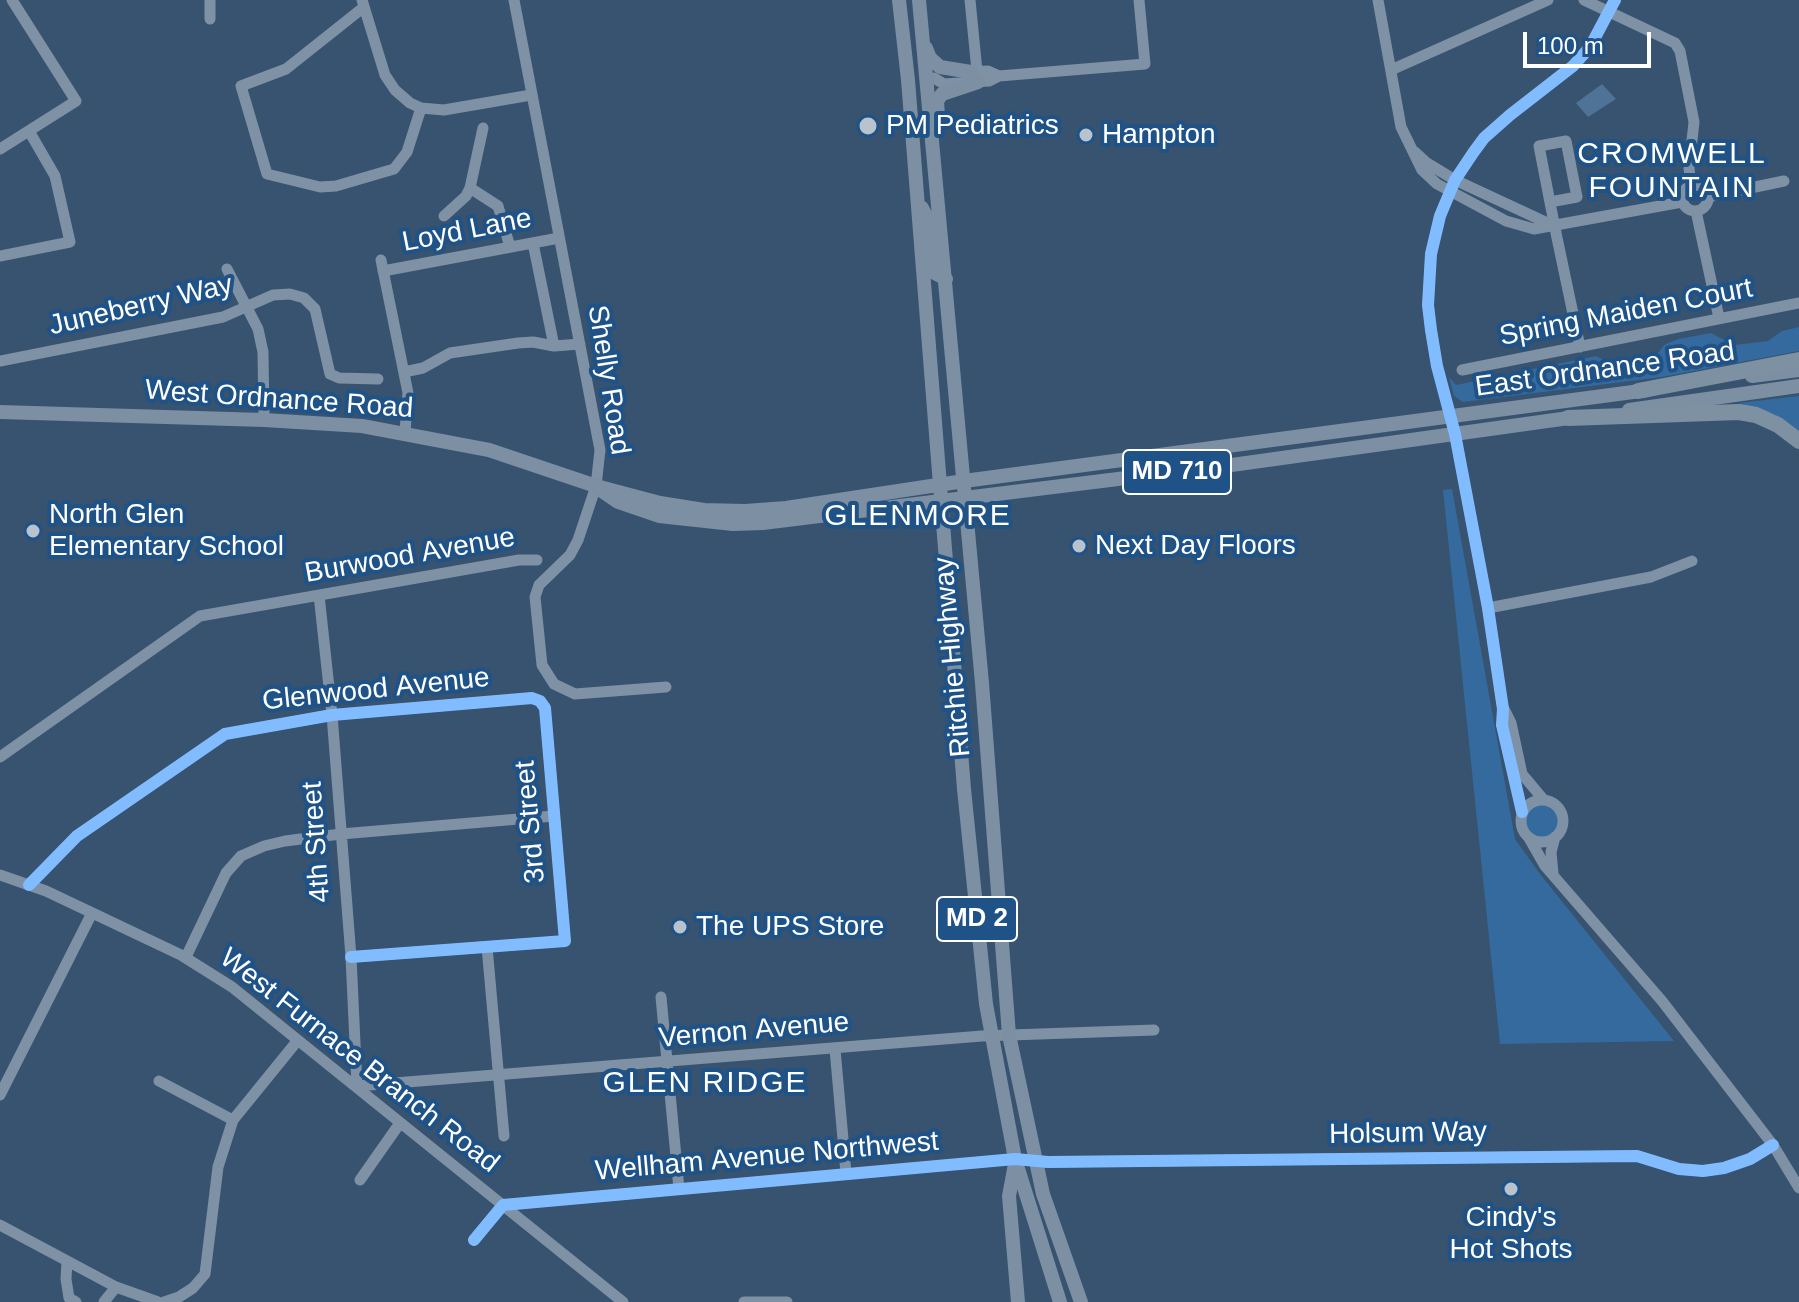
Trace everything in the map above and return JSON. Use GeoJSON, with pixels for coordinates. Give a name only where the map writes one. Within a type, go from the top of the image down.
{"type":"FeatureCollection","features":[{"type":"Feature","properties":{"kind":"highway"},"geometry":{"type":"LineString","coordinates":[[1638,391],[1799,360]]}},
{"type":"Feature","properties":{"kind":"highway"},"geometry":{"type":"LineString","coordinates":[[1568,418],[1739,412],[1756,415],[1778,425],[1799,441]]}},
{"type":"Feature","properties":{"kind":"main road","name":"Ritchie Highway"},"geometry":{"type":"LineString","coordinates":[[899,0],[943,501],[964,789],[992,1036],[1015,1159],[1071,1301]]}},
{"type":"Feature","properties":{"kind":"main road","name":"Ritchie Highway"},"geometry":{"type":"LineString","coordinates":[[919,0],[930,79],[1009,1035],[1035,1161],[1071,1301]]}},
{"type":"Feature","properties":{"kind":"main road"},"geometry":{"type":"LineString","coordinates":[[923,40],[930,58],[940,67],[975,75]]}},
{"type":"Feature","properties":{"kind":"main road"},"geometry":{"type":"LineString","coordinates":[[934,151],[939,134],[937,101],[975,75]]}},
{"type":"Feature","properties":{"kind":"main road"},"geometry":{"type":"LineString","coordinates":[[916,197],[928,220],[935,273],[946,279]]}},
{"type":"Feature","properties":{"kind":"main road","name":"East Ordnance Road"},"geometry":{"type":"LineString","coordinates":[[941,485],[1799,370]]}},
{"type":"Feature","properties":{"kind":"main road","name":"East Ordnance Road"},"geometry":{"type":"LineString","coordinates":[[943,501],[1799,386]]}},
{"type":"Feature","properties":{"kind":"main road","name":"West Ordnance Road"},"geometry":{"type":"LineString","coordinates":[[0,412],[362,426],[489,450],[596,486],[660,503],[704,510],[786,508],[941,485]]}},
{"type":"Feature","properties":{"kind":"main road","name":"West Ordnance Road"},"geometry":{"type":"LineString","coordinates":[[596,486],[618,502],[659,516],[733,524],[779,522],[943,501]]}},
{"type":"Feature","properties":{"kind":"main road"},"geometry":{"type":"LineString","coordinates":[[1015,1159],[1009,1196],[1018,1302]]}},
{"type":"Feature","properties":{"kind":"street"},"geometry":{"type":"LineString","coordinates":[[0,149],[76,101],[12,0]]}},
{"type":"Feature","properties":{"kind":"street"},"geometry":{"type":"LineString","coordinates":[[210,0],[210,19]]}},
{"type":"Feature","properties":{"kind":"street","name":"Shelly Road"},"geometry":{"type":"LineString","coordinates":[[514,0],[600,450],[596,486],[570,555],[539,585],[535,597],[542,665],[554,684],[575,694],[666,687]]}},
{"type":"Feature","properties":{"kind":"street"},"geometry":{"type":"LineString","coordinates":[[970,0],[975,75]]}},
{"type":"Feature","properties":{"kind":"street"},"geometry":{"type":"LineString","coordinates":[[930,79],[944,84],[975,75],[999,76],[1145,64],[1139,0]]}},
{"type":"Feature","properties":{"kind":"street"},"geometry":{"type":"LineString","coordinates":[[1378,0],[1401,127],[1410,147],[1453,186],[1555,226],[1682,202]]}},
{"type":"Feature","properties":{"kind":"street"},"geometry":{"type":"LineString","coordinates":[[1391,70],[1548,0]]}},
{"type":"Feature","properties":{"kind":"street"},"geometry":{"type":"LineString","coordinates":[[1584,0],[1608,14],[1675,43],[1680,51],[1694,122],[1689,168],[1691,186]]}},
{"type":"Feature","properties":{"kind":"street"},"geometry":{"type":"LineString","coordinates":[[1615,0],[1583,56],[1484,138],[1453,186],[1434,236],[1428,279],[1431,330],[1455,434],[1488,608],[1503,709],[1502,725],[1522,812],[1521,825],[1545,866],[1662,1001],[1773,1145],[1799,1188]]}},
{"type":"Feature","properties":{"kind":"street"},"geometry":{"type":"LineString","coordinates":[[421,108],[407,152],[394,169],[336,186],[320,187],[267,174],[241,86],[286,69],[363,4],[389,83],[401,97],[421,108],[460,109],[531,95]]}},
{"type":"Feature","properties":{"kind":"street"},"geometry":{"type":"LineString","coordinates":[[444,216],[466,196],[470,188],[483,128]]}},
{"type":"Feature","properties":{"kind":"street"},"geometry":{"type":"LineString","coordinates":[[0,256],[70,242],[55,176],[29,131]]}},
{"type":"Feature","properties":{"kind":"street"},"geometry":{"type":"LineString","coordinates":[[1550,202],[1577,197],[1566,141],[1539,146],[1550,202],[1580,347]]}},
{"type":"Feature","properties":{"kind":"street"},"geometry":{"type":"LineString","coordinates":[[1707,197],[1784,181]]}},
{"type":"Feature","properties":{"kind":"street"},"geometry":{"type":"LineString","coordinates":[[1691,186],[1700,186],[1707,197],[1703,207],[1696,211],[1686,208],[1682,202],[1683,194],[1691,186]]}},
{"type":"Feature","properties":{"kind":"street"},"geometry":{"type":"LineString","coordinates":[[470,188],[498,206],[510,247]]}},
{"type":"Feature","properties":{"kind":"street"},"geometry":{"type":"LineString","coordinates":[[1696,211],[1719,318]]}},
{"type":"Feature","properties":{"kind":"street","name":"Loyd Lane"},"geometry":{"type":"LineString","coordinates":[[404,372],[382,266],[559,238]]}},
{"type":"Feature","properties":{"kind":"street"},"geometry":{"type":"LineString","coordinates":[[533,243],[554,346]]}},
{"type":"Feature","properties":{"kind":"street"},"geometry":{"type":"LineString","coordinates":[[227,269],[249,307],[263,352],[264,420]]}},
{"type":"Feature","properties":{"kind":"street","name":"Juneberry Way"},"geometry":{"type":"LineString","coordinates":[[0,361],[223,317],[273,295],[290,294],[304,298],[315,309],[330,374],[339,378],[378,379]]}},
{"type":"Feature","properties":{"kind":"street","name":"Spring Maiden Court"},"geometry":{"type":"LineString","coordinates":[[1462,370],[1799,303]]}},
{"type":"Feature","properties":{"kind":"street"},"geometry":{"type":"LineString","coordinates":[[405,432],[408,407],[404,372],[423,368],[450,353],[518,343],[554,346],[580,344]]}},
{"type":"Feature","properties":{"kind":"street","name":"Burwood Avenue"},"geometry":{"type":"LineString","coordinates":[[0,757],[200,616],[522,559],[537,560]]}},
{"type":"Feature","properties":{"kind":"street"},"geometry":{"type":"LineString","coordinates":[[1488,608],[1651,577],[1692,561]]}},
{"type":"Feature","properties":{"kind":"street","name":"4th Street"},"geometry":{"type":"LineString","coordinates":[[319,595],[351,957],[357,1086]]}},
{"type":"Feature","properties":{"kind":"street","name":"Glenwood Avenue"},"geometry":{"type":"LineString","coordinates":[[29,885],[77,836],[225,734],[332,715],[532,698],[540,701]]}},
{"type":"Feature","properties":{"kind":"street","name":"3rd Street"},"geometry":{"type":"LineString","coordinates":[[487,947],[565,941],[545,708],[540,701]]}},
{"type":"Feature","properties":{"kind":"street"},"geometry":{"type":"LineString","coordinates":[[1503,709],[1511,723],[1522,774],[1543,799]]}},
{"type":"Feature","properties":{"kind":"street"},"geometry":{"type":"LineString","coordinates":[[1522,812],[1530,802],[1543,799],[1552,802],[1561,811],[1563,823],[1551,852],[1553,873]]}},
{"type":"Feature","properties":{"kind":"street"},"geometry":{"type":"LineString","coordinates":[[186,957],[226,873],[241,856],[285,841],[554,816]]}},
{"type":"Feature","properties":{"kind":"street"},"geometry":{"type":"LineString","coordinates":[[1529,838],[1545,842],[1555,837]]}},
{"type":"Feature","properties":{"kind":"street","name":"West Furnace Branch Road"},"geometry":{"type":"LineString","coordinates":[[0,875],[29,885],[186,957],[232,987],[623,1302]]}},
{"type":"Feature","properties":{"kind":"street"},"geometry":{"type":"LineString","coordinates":[[0,1095],[92,913]]}},
{"type":"Feature","properties":{"kind":"street"},"geometry":{"type":"LineString","coordinates":[[351,957],[487,947],[504,1136]]}},
{"type":"Feature","properties":{"kind":"street"},"geometry":{"type":"LineString","coordinates":[[661,997],[679,1189]]}},
{"type":"Feature","properties":{"kind":"street","name":"Vernon Avenue"},"geometry":{"type":"LineString","coordinates":[[357,1086],[992,1036],[1154,1030]]}},
{"type":"Feature","properties":{"kind":"street"},"geometry":{"type":"LineString","coordinates":[[164,1302],[193,1288],[205,1274],[218,1167],[233,1120],[298,1040]]}},
{"type":"Feature","properties":{"kind":"street"},"geometry":{"type":"LineString","coordinates":[[835,1049],[846,1173]]}},
{"type":"Feature","properties":{"kind":"street"},"geometry":{"type":"LineString","coordinates":[[159,1081],[233,1120]]}},
{"type":"Feature","properties":{"kind":"street"},"geometry":{"type":"LineString","coordinates":[[360,1180],[400,1123]]}},
{"type":"Feature","properties":{"kind":"street","name":"Holsum Way"},"geometry":{"type":"LineString","coordinates":[[1035,1161],[1637,1156],[1679,1169],[1703,1171],[1750,1159],[1773,1145]]}},
{"type":"Feature","properties":{"kind":"street","name":"Wellham Avenue Northwest"},"geometry":{"type":"LineString","coordinates":[[503,1205],[1015,1159],[1035,1161]]}},
{"type":"Feature","properties":{"kind":"street"},"geometry":{"type":"LineString","coordinates":[[474,1240],[503,1205]]}},
{"type":"Feature","properties":{"kind":"street"},"geometry":{"type":"LineString","coordinates":[[0,1225],[116,1287],[158,1302]]}},
{"type":"Feature","properties":{"kind":"street"},"geometry":{"type":"LineString","coordinates":[[67,1261],[69,1298],[76,1302]]}},
{"type":"Feature","properties":{"kind":"street"},"geometry":{"type":"LineString","coordinates":[[104,1302],[116,1287]]}},
{"type":"Feature","properties":{"kind":"street"},"geometry":{"type":"LineString","coordinates":[[744,1302],[787,1302]]}},
{"type":"Feature","properties":{"kind":"shaded area"},"geometry":{"type":"Polygon","coordinates":[[[1602,84],[1616,99],[1588,117],[1576,103],[1602,84]]]}},
{"type":"Feature","properties":{"kind":"shaded area"},"geometry":{"type":"Polygon","coordinates":[[[1799,327],[1799,351],[1662,377],[1463,402],[1454,396],[1449,377],[1456,385],[1596,356],[1604,360],[1648,356],[1678,339],[1711,333],[1734,345],[1768,341],[1782,331],[1799,327]]]}},
{"type":"Feature","properties":{"kind":"shaded area"},"geometry":{"type":"Polygon","coordinates":[[[1799,396],[1799,432],[1775,415],[1739,403],[1799,396]]]}},
{"type":"Feature","properties":{"kind":"shaded area"},"geometry":{"type":"Polygon","coordinates":[[[1452,489],[1515,839],[1674,1041],[1500,1044],[1443,490],[1452,489]]]}},
{"type":"Feature","properties":{"kind":"shaded area"},"geometry":{"type":"Polygon","coordinates":[[[1541,804],[1553,809],[1558,821],[1553,833],[1541,838],[1529,833],[1524,821],[1529,809],[1541,804]]]}},
{"type":"Feature","properties":{"kind":"cycle path"},"geometry":{"type":"LineString","coordinates":[[1522,812],[1502,725],[1503,709],[1488,608],[1455,434],[1431,330],[1428,305],[1431,254],[1440,216],[1455,180],[1473,153],[1484,138],[1510,115],[1573,66],[1590,47],[1615,0]]}},
{"type":"Feature","properties":{"kind":"cycle path"},"geometry":{"type":"LineString","coordinates":[[29,885],[77,836],[225,734],[332,715],[532,698],[540,701],[545,708],[565,941],[351,957]]}},
{"type":"Feature","properties":{"kind":"cycle path"},"geometry":{"type":"LineString","coordinates":[[474,1240],[503,1205],[1015,1159],[1048,1162],[1637,1156],[1679,1169],[1703,1171],[1750,1159],[1773,1145]]}},
{"type":"Feature","properties":{"kind":"place","name":"PM Pediatrics"},"geometry":{"type":"Point","coordinates":[868,126]}},
{"type":"Feature","properties":{"kind":"place","name":"Hampton"},"geometry":{"type":"Point","coordinates":[1086,135]}},
{"type":"Feature","properties":{"kind":"place","name":"North Glen Elementary School"},"geometry":{"type":"Point","coordinates":[33,531]}},
{"type":"Feature","properties":{"kind":"place","name":"Next Day Floors"},"geometry":{"type":"Point","coordinates":[1079,546]}},
{"type":"Feature","properties":{"kind":"place","name":"The UPS Store"},"geometry":{"type":"Point","coordinates":[680,927]}},
{"type":"Feature","properties":{"kind":"place","name":"Cindy's Hot Shots"},"geometry":{"type":"Point","coordinates":[1511,1189]}},
{"type":"Feature","properties":{"kind":"district","name":"CROMWELL FOUNTAIN"},"geometry":{"type":"Point","coordinates":[1672,172]}},
{"type":"Feature","properties":{"kind":"district","name":"GLENMORE"},"geometry":{"type":"Point","coordinates":[918,517]}},
{"type":"Feature","properties":{"kind":"district","name":"GLEN RIDGE"},"geometry":{"type":"Point","coordinates":[705,1084]}}]}
